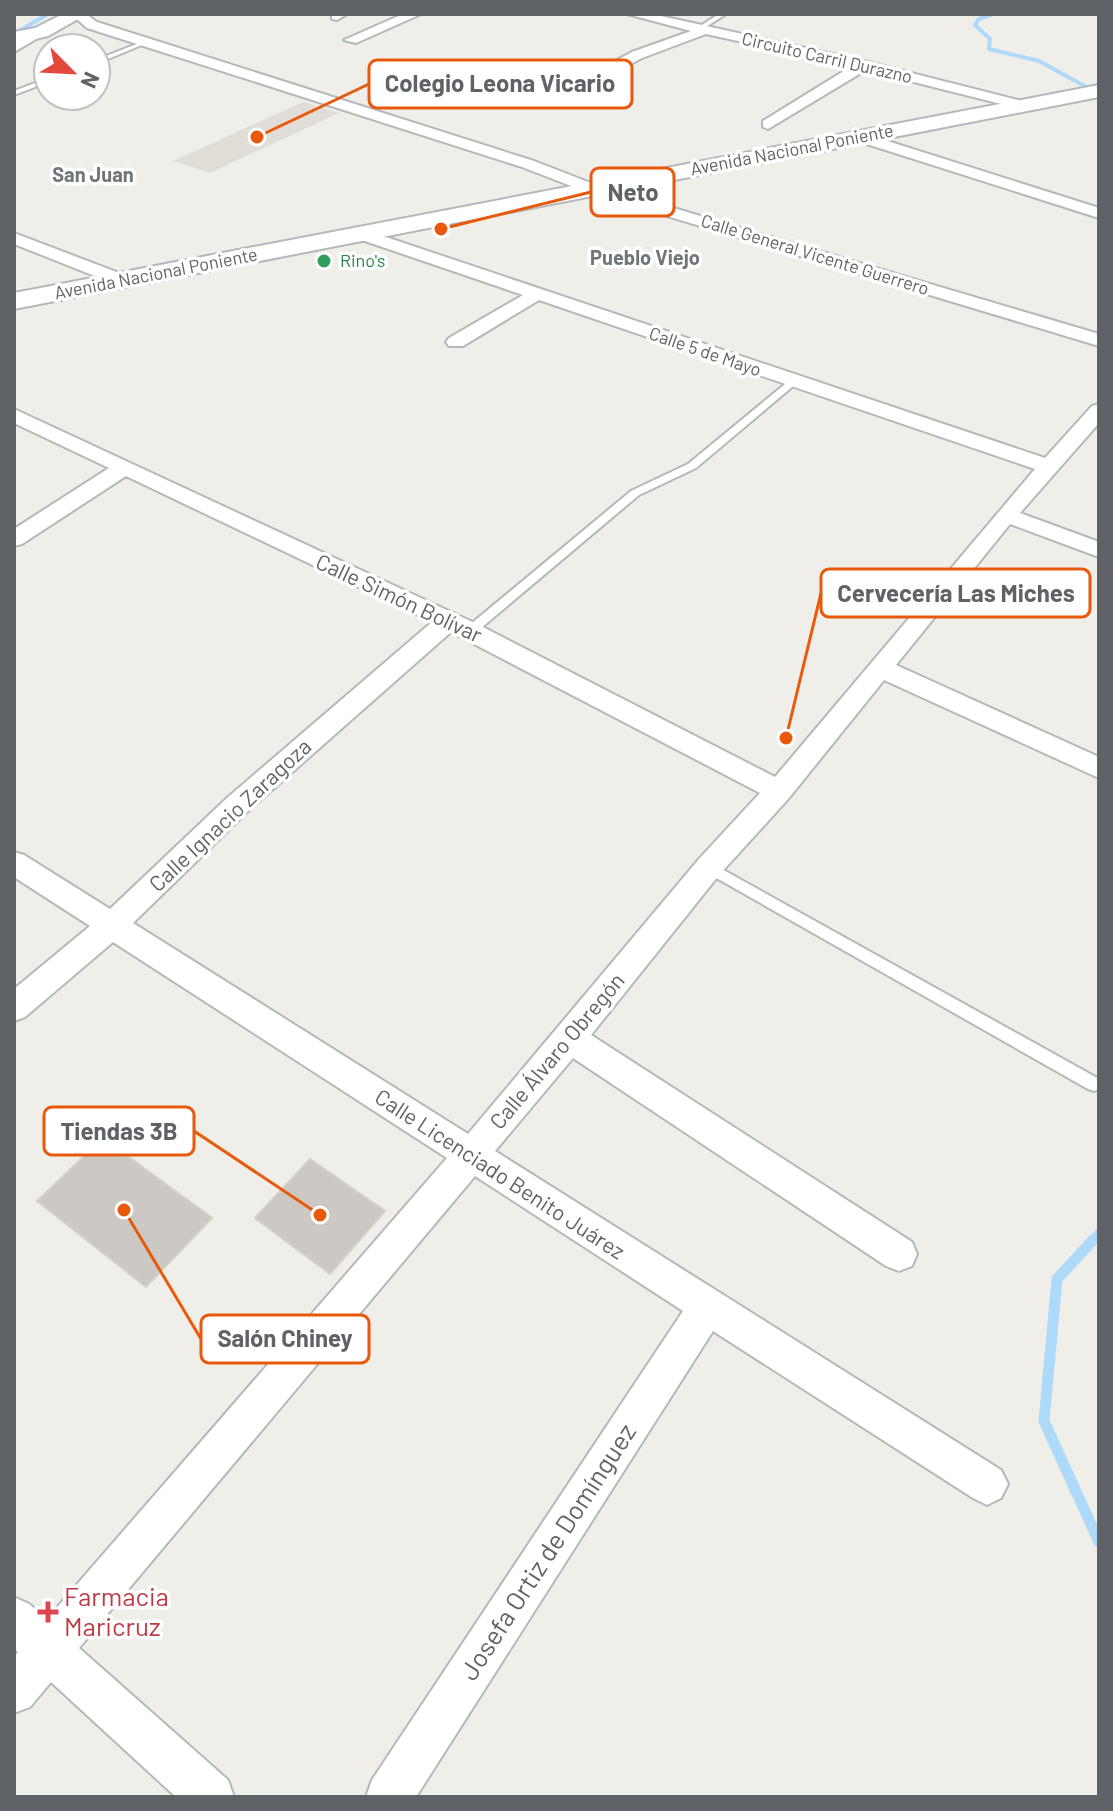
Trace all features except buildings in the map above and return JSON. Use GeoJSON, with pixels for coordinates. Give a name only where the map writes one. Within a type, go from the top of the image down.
{"type":"FeatureCollection","features":[{"type":"Feature","properties":{"kind":"street"},"geometry":{"type":"LineString","coordinates":[[41,32],[78,14]]}},
{"type":"Feature","properties":{"kind":"street","name":"Calle General Vicente Guerrero"},"geometry":{"type":"LineString","coordinates":[[78,14],[92,25],[528,164],[590,188],[1099,340]]}},
{"type":"Feature","properties":{"kind":"street"},"geometry":{"type":"LineString","coordinates":[[351,40],[414,14]]}},
{"type":"Feature","properties":{"kind":"street","name":"Circuito Carril Durazno"},"geometry":{"type":"LineString","coordinates":[[634,14],[864,65],[1021,105]]}},
{"type":"Feature","properties":{"kind":"street"},"geometry":{"type":"LineString","coordinates":[[551,101],[637,55],[702,30]]}},
{"type":"Feature","properties":{"kind":"street"},"geometry":{"type":"LineString","coordinates":[[14,48],[32,37]]}},
{"type":"Feature","properties":{"kind":"street"},"geometry":{"type":"LineString","coordinates":[[768,124],[864,65]]}},
{"type":"Feature","properties":{"kind":"street","name":"Avenida Nacional Poniente"},"geometry":{"type":"LineString","coordinates":[[14,301],[1092,92]]}},
{"type":"Feature","properties":{"kind":"street"},"geometry":{"type":"LineString","coordinates":[[859,137],[1099,213]]}},
{"type":"Feature","properties":{"kind":"street","name":"Calle 5 de Mayo"},"geometry":{"type":"LineString","coordinates":[[362,234],[1049,467]]}},
{"type":"Feature","properties":{"kind":"street"},"geometry":{"type":"LineString","coordinates":[[14,238],[121,280]]}},
{"type":"Feature","properties":{"kind":"street"},"geometry":{"type":"LineString","coordinates":[[456,342],[537,294]]}},
{"type":"Feature","properties":{"kind":"street","name":"Calle Álvaro Obregón"},"geometry":{"type":"LineString","coordinates":[[14,1691],[569,1038],[709,867],[779,791],[1006,515],[1099,410]]}},
{"type":"Feature","properties":{"kind":"street","name":"Calle Simón Bolívar"},"geometry":{"type":"LineString","coordinates":[[14,415],[458,626],[779,791]]}},
{"type":"Feature","properties":{"kind":"street"},"geometry":{"type":"LineString","coordinates":[[14,539],[124,468]]}},
{"type":"Feature","properties":{"kind":"street"},"geometry":{"type":"LineString","coordinates":[[1006,515],[1099,550]]}},
{"type":"Feature","properties":{"kind":"street","name":"Calle Ignacio Zaragoza"},"geometry":{"type":"LineString","coordinates":[[14,1008],[112,925],[237,805],[458,626]]}},
{"type":"Feature","properties":{"kind":"street"},"geometry":{"type":"LineString","coordinates":[[881,668],[1099,768]]}},
{"type":"Feature","properties":{"kind":"street","name":"Calle Licenciado Benito Juárez"},"geometry":{"type":"LineString","coordinates":[[14,863],[987,1484]]}},
{"type":"Feature","properties":{"kind":"street"},"geometry":{"type":"LineString","coordinates":[[569,1038],[899,1254]]}},
{"type":"Feature","properties":{"kind":"street","name":"Josefa Ortiz de Domínguez"},"geometry":{"type":"LineString","coordinates":[[389,1797],[707,1307]]}},
{"type":"Feature","properties":{"kind":"street"},"geometry":{"type":"LineString","coordinates":[[14,1619],[48,1653],[211,1797]]}},
{"type":"Feature","properties":{"kind":"lane"},"geometry":{"type":"LineString","coordinates":[[702,30],[723,14]]}},
{"type":"Feature","properties":{"kind":"lane"},"geometry":{"type":"LineString","coordinates":[[112,56],[146,42]]}},
{"type":"Feature","properties":{"kind":"lane"},"geometry":{"type":"LineString","coordinates":[[458,626],[635,493],[692,466],[793,382]]}},
{"type":"Feature","properties":{"kind":"lane"},"geometry":{"type":"LineString","coordinates":[[709,867],[1094,1084]]}},
{"type":"Feature","properties":{"kind":"shaded area"},"geometry":{"type":"Polygon","coordinates":[[[303,102],[339,113],[210,173],[173,161],[303,102]]]}},
{"type":"Feature","properties":{"kind":"waterway"},"geometry":{"type":"LineString","coordinates":[[14,34],[48,14]]}},
{"type":"Feature","properties":{"kind":"waterway"},"geometry":{"type":"LineString","coordinates":[[993,14],[979,19],[975,25],[990,39],[989,49],[1039,61],[1099,94]]}},
{"type":"Feature","properties":{"kind":"waterway"},"geometry":{"type":"LineString","coordinates":[[1092,1241],[1099,1233]]}},
{"type":"Feature","properties":{"kind":"waterway"},"geometry":{"type":"LineString","coordinates":[[1094,1239],[1057,1279],[1044,1421],[1099,1542]]}},
{"type":"Feature","properties":{"kind":"place","name":"Colegio Leona Vicario"},"geometry":{"type":"Point","coordinates":[257,137]}},
{"type":"Feature","properties":{"kind":"place","name":"Neto"},"geometry":{"type":"Point","coordinates":[441,229]}},
{"type":"Feature","properties":{"kind":"place","name":"Rino's"},"geometry":{"type":"Point","coordinates":[324,261]}},
{"type":"Feature","properties":{"kind":"place","name":"Cervecería Las Miches"},"geometry":{"type":"Point","coordinates":[786,738]}},
{"type":"Feature","properties":{"kind":"place","name":"Salón Chiney"},"geometry":{"type":"Point","coordinates":[124,1210]}},
{"type":"Feature","properties":{"kind":"place","name":"Tiendas 3B"},"geometry":{"type":"Point","coordinates":[320,1215]}},
{"type":"Feature","properties":{"kind":"place","name":"Farmacia Maricruz"},"geometry":{"type":"Point","coordinates":[48,1612]}},
{"type":"Feature","properties":{"kind":"district","name":"San Juan"},"geometry":{"type":"Point","coordinates":[93,175]}},
{"type":"Feature","properties":{"kind":"district","name":"Pueblo Viejo"},"geometry":{"type":"Point","coordinates":[645,258]}}]}
